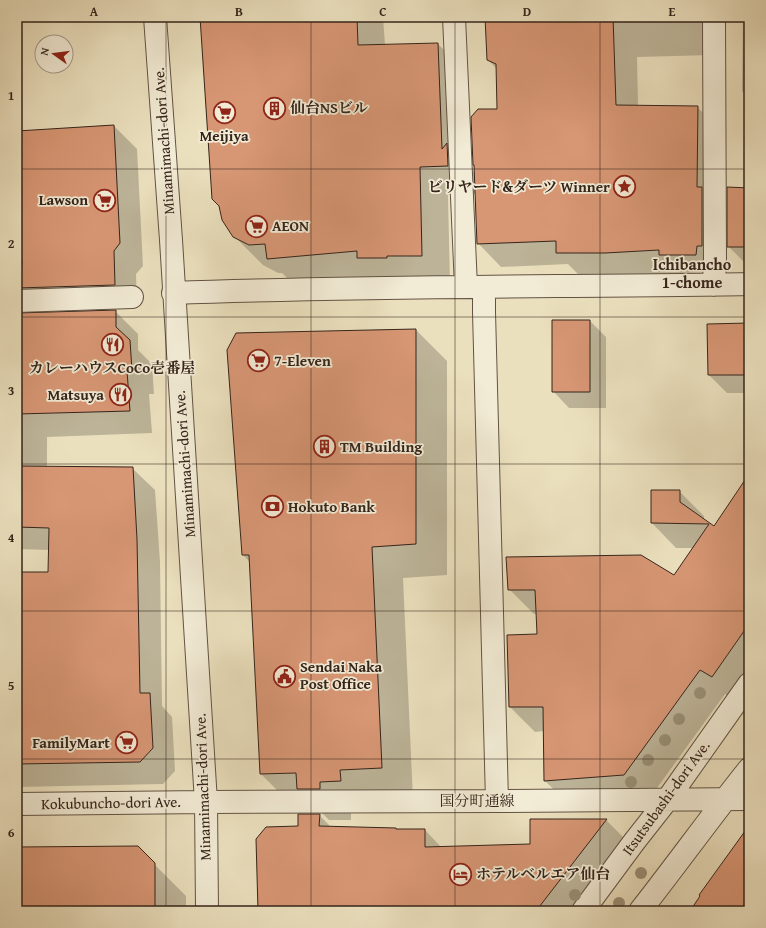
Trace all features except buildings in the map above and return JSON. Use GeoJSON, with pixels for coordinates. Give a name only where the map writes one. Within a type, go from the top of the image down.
{"type":"FeatureCollection","features":[{"type":"Feature","properties":{"kind":"street","name":"Minamimachi-dori Ave."},"geometry":{"type":"LineString","coordinates":[[155,17],[171,240],[206,802],[206,911]]}},
{"type":"Feature","properties":{"kind":"street"},"geometry":{"type":"LineString","coordinates":[[454,17],[475,287],[484,312],[497,801]]}},
{"type":"Feature","properties":{"kind":"street"},"geometry":{"type":"LineString","coordinates":[[714,17],[714,285]]}},
{"type":"Feature","properties":{"kind":"street"},"geometry":{"type":"LineString","coordinates":[[174,294],[475,287],[749,284]]}},
{"type":"Feature","properties":{"kind":"street"},"geometry":{"type":"LineString","coordinates":[[17,301],[132,297]]}},
{"type":"Feature","properties":{"kind":"street","name":"Itsutsubashi-dori Ave."},"geometry":{"type":"LineString","coordinates":[[582,911],[667,800],[749,684]]}},
{"type":"Feature","properties":{"kind":"street"},"geometry":{"type":"LineString","coordinates":[[640,911],[749,768]]}},
{"type":"Feature","properties":{"kind":"street","name":"国分町通線"},"geometry":{"type":"LineString","coordinates":[[206,802],[667,800],[749,798]]}},
{"type":"Feature","properties":{"kind":"street","name":"Kokubuncho-dori Ave."},"geometry":{"type":"LineString","coordinates":[[17,804],[206,802]]}},
{"type":"Feature","properties":{"kind":"place","name":"仙台NSビル"},"geometry":{"type":"Point","coordinates":[275,108]}},
{"type":"Feature","properties":{"kind":"place","name":"Meijiya"},"geometry":{"type":"Point","coordinates":[224,113]}},
{"type":"Feature","properties":{"kind":"place","name":"ビリヤード&ダーツ Winner"},"geometry":{"type":"Point","coordinates":[625,187]}},
{"type":"Feature","properties":{"kind":"place","name":"Lawson"},"geometry":{"type":"Point","coordinates":[104,200]}},
{"type":"Feature","properties":{"kind":"place","name":"AEON"},"geometry":{"type":"Point","coordinates":[257,226]}},
{"type":"Feature","properties":{"kind":"place","name":"カレーハウスCoCo壱番屋"},"geometry":{"type":"Point","coordinates":[112,345]}},
{"type":"Feature","properties":{"kind":"place","name":"7-Eleven"},"geometry":{"type":"Point","coordinates":[258,361]}},
{"type":"Feature","properties":{"kind":"place","name":"Matsuya"},"geometry":{"type":"Point","coordinates":[120,395]}},
{"type":"Feature","properties":{"kind":"place","name":"TM Building"},"geometry":{"type":"Point","coordinates":[325,447]}},
{"type":"Feature","properties":{"kind":"place","name":"Hokuto Bank"},"geometry":{"type":"Point","coordinates":[272,507]}},
{"type":"Feature","properties":{"kind":"place","name":"Sendai Naka Post Office"},"geometry":{"type":"Point","coordinates":[285,676]}},
{"type":"Feature","properties":{"kind":"place","name":"FamilyMart"},"geometry":{"type":"Point","coordinates":[126,743]}},
{"type":"Feature","properties":{"kind":"place","name":"ホテルベルエア仙台"},"geometry":{"type":"Point","coordinates":[460,874]}},
{"type":"Feature","properties":{"kind":"district","name":"Ichibancho 1-chome"},"geometry":{"type":"Point","coordinates":[692,273]}}]}
